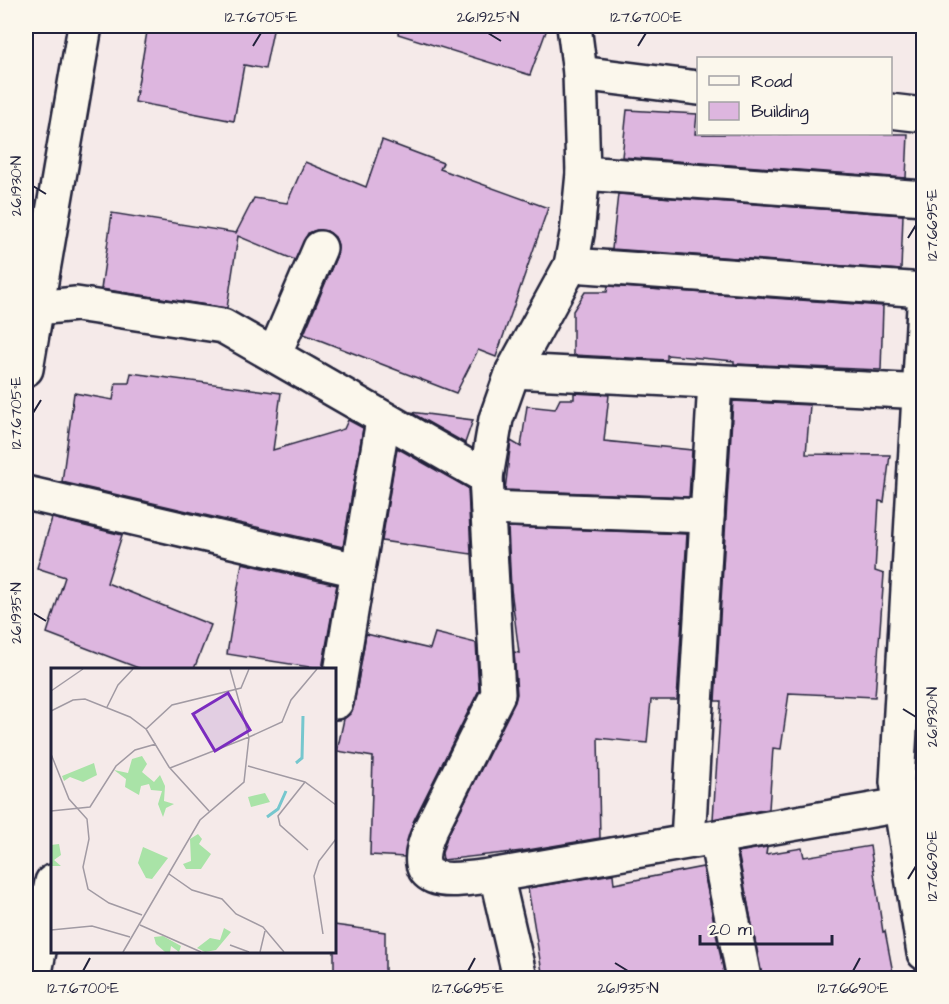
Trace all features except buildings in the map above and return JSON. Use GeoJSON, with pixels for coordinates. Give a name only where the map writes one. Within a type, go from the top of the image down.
{"type":"FeatureCollection","features":[{"type":"Feature","properties":{"kind":"street"},"geometry":{"type":"LineString","coordinates":[[26,369],[36,241],[85,26]]}},
{"type":"Feature","properties":{"kind":"street"},"geometry":{"type":"LineString","coordinates":[[574,26],[580,73],[584,173],[578,234],[571,265],[513,372],[496,419],[487,492],[498,694],[430,830],[422,848],[421,865],[429,876],[446,881],[496,875],[912,803]]}},
{"type":"Feature","properties":{"kind":"street"},"geometry":{"type":"LineString","coordinates":[[580,73],[697,88]]}},
{"type":"Feature","properties":{"kind":"street"},"geometry":{"type":"LineString","coordinates":[[892,111],[924,115]]}},
{"type":"Feature","properties":{"kind":"street"},"geometry":{"type":"LineString","coordinates":[[584,173],[924,198]]}},
{"type":"Feature","properties":{"kind":"street"},"geometry":{"type":"LineString","coordinates":[[274,356],[320,248]]}},
{"type":"Feature","properties":{"kind":"street"},"geometry":{"type":"LineString","coordinates":[[571,265],[924,290]]}},
{"type":"Feature","properties":{"kind":"street"},"geometry":{"type":"LineString","coordinates":[[31,311],[76,304],[223,326],[383,420],[487,492],[707,516]]}},
{"type":"Feature","properties":{"kind":"street"},"geometry":{"type":"LineString","coordinates":[[924,308],[897,782],[912,803],[924,953]]}},
{"type":"Feature","properties":{"kind":"street"},"geometry":{"type":"LineString","coordinates":[[513,372],[921,392]]}},
{"type":"Feature","properties":{"kind":"street"},"geometry":{"type":"LineString","coordinates":[[715,382],[707,516],[702,839],[744,978]]}},
{"type":"Feature","properties":{"kind":"street"},"geometry":{"type":"LineString","coordinates":[[336,702],[383,420]]}},
{"type":"Feature","properties":{"kind":"street"},"geometry":{"type":"LineString","coordinates":[[26,493],[357,570]]}},
{"type":"Feature","properties":{"kind":"street"},"geometry":{"type":"LineString","coordinates":[[496,875],[520,978]]}},
{"type":"Feature","properties":{"kind":"street"},"geometry":{"type":"LineString","coordinates":[[34,978],[51,887]]}}]}
